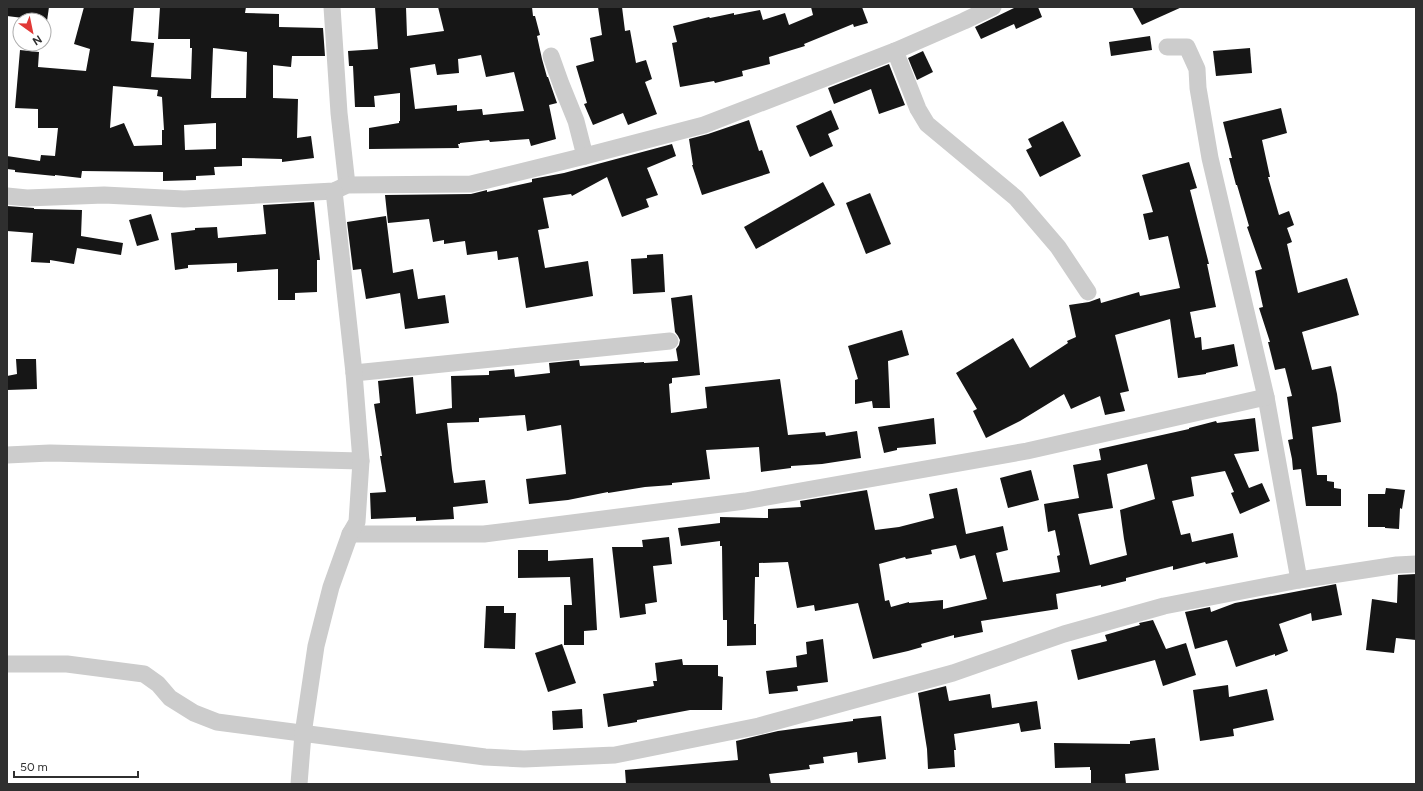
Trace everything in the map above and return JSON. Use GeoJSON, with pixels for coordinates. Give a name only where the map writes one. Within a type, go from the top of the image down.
{"type":"FeatureCollection","features":[{"type":"Feature","properties":{"kind":"street"},"geometry":{"type":"LineString","coordinates":[[299,784],[303,734],[316,646],[331,587],[350,534],[357,522],[361,461],[340,188],[339,113],[332,7]]}},
{"type":"Feature","properties":{"kind":"street"},"geometry":{"type":"LineString","coordinates":[[7,196],[28,198],[104,195],[184,199],[340,188],[471,184],[704,125],[896,51],[993,7]]}},
{"type":"Feature","properties":{"kind":"street"},"geometry":{"type":"LineString","coordinates":[[1167,47],[1187,47],[1197,69],[1198,88],[1210,158],[1266,396],[1299,580]]}},
{"type":"Feature","properties":{"kind":"street"},"geometry":{"type":"LineString","coordinates":[[896,51],[918,109],[927,124],[1016,198],[1058,247],[1088,292]]}},
{"type":"Feature","properties":{"kind":"street"},"geometry":{"type":"LineString","coordinates":[[551,56],[576,121],[585,156]]}},
{"type":"Feature","properties":{"kind":"street"},"geometry":{"type":"LineString","coordinates":[[354,373],[670,341]]}},
{"type":"Feature","properties":{"kind":"street"},"geometry":{"type":"LineString","coordinates":[[350,534],[484,534],[745,501],[1027,451],[1266,396]]}},
{"type":"Feature","properties":{"kind":"street"},"geometry":{"type":"LineString","coordinates":[[7,455],[50,453],[361,461]]}},
{"type":"Feature","properties":{"kind":"street"},"geometry":{"type":"LineString","coordinates":[[7,664],[67,664],[144,674],[158,684],[170,698],[194,713],[217,722],[485,757],[524,759],[615,755],[759,726],[953,673],[1064,634],[1164,606],[1299,580],[1397,565],[1416,564]]}},
{"type":"Feature","properties":{"kind":"building"},"geometry":{"type":"Polygon","coordinates":[[[7,7],[49,7],[48,12],[12,12],[12,17],[7,16],[7,7]]]}},
{"type":"Feature","properties":{"kind":"building"},"geometry":{"type":"Polygon","coordinates":[[[84,7],[134,7],[131,41],[154,43],[151,77],[191,79],[192,48],[190,48],[190,39],[158,39],[160,7],[246,7],[245,13],[279,14],[279,27],[323,28],[325,56],[292,56],[291,67],[273,65],[273,98],[298,99],[297,138],[311,136],[314,158],[282,162],[282,159],[242,158],[242,166],[214,167],[215,175],[196,176],[196,180],[163,181],[163,172],[82,171],[81,178],[15,172],[15,170],[7,169],[7,156],[40,161],[41,155],[55,156],[58,128],[38,128],[38,109],[15,108],[20,52],[39,52],[38,67],[86,71],[90,49],[74,44],[84,7]],[[213,48],[211,98],[246,98],[247,52],[213,48]],[[113,86],[110,128],[124,123],[134,146],[162,145],[162,130],[164,130],[162,97],[157,96],[158,90],[113,86]],[[216,123],[184,125],[185,150],[216,149],[216,123]]]}},
{"type":"Feature","properties":{"kind":"building"},"geometry":{"type":"Polygon","coordinates":[[[375,7],[406,7],[407,36],[444,31],[438,7],[532,7],[533,16],[535,16],[540,35],[537,36],[542,59],[557,103],[549,105],[556,139],[531,146],[529,139],[490,142],[489,140],[460,143],[458,144],[459,148],[369,149],[369,128],[399,123],[400,93],[374,96],[375,107],[355,107],[353,66],[349,66],[348,51],[378,49],[375,7]],[[481,55],[458,59],[459,73],[437,75],[435,64],[410,68],[415,109],[457,105],[457,111],[482,109],[483,115],[524,111],[514,72],[486,77],[481,55]]]}},
{"type":"Feature","properties":{"kind":"building"},"geometry":{"type":"Polygon","coordinates":[[[598,7],[622,7],[625,31],[630,30],[636,63],[646,60],[652,79],[645,82],[657,114],[628,125],[623,113],[593,125],[584,104],[587,103],[576,66],[594,61],[590,38],[602,35],[598,7]]]}},
{"type":"Feature","properties":{"kind":"building"},"geometry":{"type":"Polygon","coordinates":[[[811,7],[862,7],[868,23],[854,27],[853,24],[804,44],[805,46],[769,57],[770,64],[742,71],[743,76],[715,83],[714,81],[680,87],[672,43],[677,42],[673,26],[709,17],[734,13],[734,15],[760,10],[763,20],[785,13],[789,25],[813,15],[811,7]]]}},
{"type":"Feature","properties":{"kind":"building"},"geometry":{"type":"Polygon","coordinates":[[[1016,7],[1038,7],[1042,17],[1016,29],[1014,24],[981,39],[975,27],[1016,7]]]}},
{"type":"Feature","properties":{"kind":"building"},"geometry":{"type":"Polygon","coordinates":[[[1132,7],[1182,7],[1142,25],[1132,7]]]}},
{"type":"Feature","properties":{"kind":"building"},"geometry":{"type":"Polygon","coordinates":[[[1150,36],[1152,50],[1111,56],[1109,42],[1150,36]]]}},
{"type":"Feature","properties":{"kind":"building"},"geometry":{"type":"Polygon","coordinates":[[[1250,48],[1252,73],[1216,76],[1213,51],[1250,48]]]}},
{"type":"Feature","properties":{"kind":"building"},"geometry":{"type":"Polygon","coordinates":[[[923,51],[933,72],[917,80],[908,58],[923,51]]]}},
{"type":"Feature","properties":{"kind":"building"},"geometry":{"type":"Polygon","coordinates":[[[889,64],[905,105],[879,114],[871,89],[834,104],[828,88],[889,64]]]}},
{"type":"Feature","properties":{"kind":"building"},"geometry":{"type":"Polygon","coordinates":[[[1281,108],[1287,133],[1262,140],[1270,177],[1268,177],[1279,215],[1289,211],[1294,225],[1287,228],[1292,242],[1287,244],[1298,293],[1347,278],[1359,315],[1302,332],[1312,370],[1331,366],[1341,422],[1312,427],[1317,475],[1327,475],[1327,481],[1334,482],[1334,488],[1341,489],[1341,506],[1306,506],[1301,469],[1293,470],[1288,440],[1293,439],[1287,397],[1292,396],[1285,368],[1275,370],[1268,342],[1270,342],[1259,308],[1263,307],[1255,271],[1262,269],[1247,227],[1249,226],[1229,158],[1232,158],[1223,122],[1281,108]]]}},
{"type":"Feature","properties":{"kind":"building"},"geometry":{"type":"Polygon","coordinates":[[[831,110],[839,129],[828,134],[833,146],[810,157],[796,126],[831,110]]]}},
{"type":"Feature","properties":{"kind":"building"},"geometry":{"type":"Polygon","coordinates":[[[749,120],[759,151],[762,150],[770,173],[702,195],[692,165],[689,139],[749,120]]]}},
{"type":"Feature","properties":{"kind":"building"},"geometry":{"type":"Polygon","coordinates":[[[1063,121],[1081,156],[1040,177],[1026,150],[1032,147],[1028,139],[1063,121]]]}},
{"type":"Feature","properties":{"kind":"building"},"geometry":{"type":"Polygon","coordinates":[[[672,144],[676,156],[647,168],[658,195],[646,199],[649,207],[622,217],[607,177],[572,196],[571,194],[543,198],[549,228],[538,230],[545,268],[588,261],[593,296],[526,308],[518,257],[498,260],[497,251],[467,255],[465,241],[444,244],[444,240],[433,242],[429,219],[388,223],[385,195],[471,194],[487,190],[487,192],[532,182],[532,179],[564,173],[672,144]]]}},
{"type":"Feature","properties":{"kind":"building"},"geometry":{"type":"Polygon","coordinates":[[[1189,162],[1197,188],[1190,190],[1209,264],[1207,264],[1216,307],[1190,312],[1195,338],[1201,337],[1202,350],[1234,344],[1238,366],[1206,374],[1178,378],[1170,319],[1115,335],[1129,391],[1120,393],[1125,411],[1105,415],[1100,396],[1071,409],[1064,394],[1020,421],[986,438],[973,411],[977,409],[956,373],[1013,338],[1030,368],[1068,343],[1067,341],[1076,337],[1069,305],[1089,302],[1100,298],[1101,303],[1139,292],[1140,296],[1180,288],[1168,236],[1149,240],[1143,214],[1153,212],[1142,175],[1189,162]]]}},
{"type":"Feature","properties":{"kind":"building"},"geometry":{"type":"Polygon","coordinates":[[[823,182],[835,205],[756,249],[744,227],[823,182]]]}},
{"type":"Feature","properties":{"kind":"building"},"geometry":{"type":"Polygon","coordinates":[[[870,193],[891,244],[866,254],[846,203],[870,193]]]}},
{"type":"Feature","properties":{"kind":"building"},"geometry":{"type":"Polygon","coordinates":[[[314,202],[320,260],[317,260],[317,292],[295,293],[295,300],[278,300],[278,269],[237,272],[237,263],[188,265],[188,268],[175,270],[171,233],[195,230],[195,228],[217,227],[218,238],[266,234],[263,205],[314,202]]]}},
{"type":"Feature","properties":{"kind":"building"},"geometry":{"type":"Polygon","coordinates":[[[7,206],[34,209],[82,210],[81,236],[123,243],[121,255],[77,248],[74,264],[50,260],[50,263],[31,262],[33,233],[7,231],[7,206]]]}},
{"type":"Feature","properties":{"kind":"building"},"geometry":{"type":"Polygon","coordinates":[[[151,214],[159,240],[137,246],[129,220],[151,214]]]}},
{"type":"Feature","properties":{"kind":"building"},"geometry":{"type":"Polygon","coordinates":[[[386,216],[393,273],[413,269],[418,299],[445,295],[449,323],[405,329],[400,293],[366,299],[361,269],[353,270],[347,222],[386,216]]]}},
{"type":"Feature","properties":{"kind":"building"},"geometry":{"type":"Polygon","coordinates":[[[663,254],[665,292],[633,294],[631,259],[647,258],[647,255],[663,254]]]}},
{"type":"Feature","properties":{"kind":"building"},"geometry":{"type":"Polygon","coordinates":[[[692,295],[700,375],[672,378],[672,383],[669,384],[671,413],[707,408],[705,387],[780,379],[788,435],[825,432],[826,436],[857,431],[861,458],[822,464],[791,466],[791,468],[761,472],[759,447],[706,450],[710,479],[608,492],[568,500],[529,504],[526,479],[566,474],[561,425],[527,431],[525,415],[479,418],[479,422],[447,423],[454,483],[485,480],[488,503],[453,507],[454,519],[416,521],[416,517],[371,519],[370,493],[386,492],[374,404],[380,403],[378,381],[413,377],[416,414],[452,408],[451,376],[489,375],[489,371],[514,369],[515,377],[550,373],[549,363],[579,360],[580,366],[678,361],[676,349],[680,340],[675,332],[671,298],[692,295]]]}},
{"type":"Feature","properties":{"kind":"building"},"geometry":{"type":"Polygon","coordinates":[[[902,330],[909,355],[888,361],[890,408],[873,408],[872,401],[855,404],[855,380],[858,379],[848,346],[902,330]]]}},
{"type":"Feature","properties":{"kind":"building"},"geometry":{"type":"Polygon","coordinates":[[[16,359],[36,359],[37,389],[7,390],[7,376],[17,374],[16,359]]]}},
{"type":"Feature","properties":{"kind":"building"},"geometry":{"type":"Polygon","coordinates":[[[934,418],[936,444],[897,448],[897,450],[884,453],[878,427],[934,418]]]}},
{"type":"Feature","properties":{"kind":"building"},"geometry":{"type":"Polygon","coordinates":[[[1255,418],[1259,451],[1234,454],[1249,488],[1262,483],[1270,501],[1240,514],[1231,493],[1234,492],[1225,471],[1191,477],[1194,496],[1172,501],[1181,535],[1190,533],[1192,542],[1233,533],[1238,557],[1206,564],[1205,562],[1173,570],[1173,566],[1126,578],[1126,581],[1101,587],[1101,585],[1056,594],[1058,609],[981,621],[983,632],[954,638],[954,635],[921,644],[922,647],[908,651],[873,659],[858,603],[815,611],[814,605],[797,608],[788,562],[759,563],[759,577],[755,577],[754,624],[756,624],[756,645],[727,646],[727,620],[723,620],[722,546],[720,546],[720,541],[681,546],[678,528],[720,523],[720,517],[768,518],[768,509],[801,507],[800,501],[867,490],[875,530],[899,527],[934,518],[929,494],[957,488],[966,534],[1003,526],[1008,550],[996,553],[1003,582],[1060,572],[1057,556],[1060,555],[1055,530],[1048,532],[1044,504],[1079,498],[1073,465],[1101,460],[1099,449],[1189,429],[1216,421],[1217,423],[1255,418]],[[1147,464],[1107,474],[1113,508],[1078,514],[1090,565],[1127,555],[1120,510],[1155,499],[1147,464]],[[956,545],[931,550],[932,554],[906,559],[905,557],[879,564],[885,601],[889,600],[891,607],[909,602],[943,600],[943,609],[987,599],[975,555],[960,559],[956,545]]]}},
{"type":"Feature","properties":{"kind":"building"},"geometry":{"type":"Polygon","coordinates":[[[1031,470],[1039,500],[1008,508],[1000,478],[1031,470]]]}},
{"type":"Feature","properties":{"kind":"building"},"geometry":{"type":"Polygon","coordinates":[[[1386,488],[1405,490],[1402,509],[1400,508],[1399,529],[1368,527],[1368,494],[1385,494],[1386,488]]]}},
{"type":"Feature","properties":{"kind":"building"},"geometry":{"type":"Polygon","coordinates":[[[669,537],[672,564],[653,566],[657,602],[645,604],[646,614],[620,618],[612,547],[643,547],[642,540],[669,537]]]}},
{"type":"Feature","properties":{"kind":"building"},"geometry":{"type":"Polygon","coordinates":[[[518,550],[548,550],[548,561],[593,558],[597,630],[584,631],[584,645],[564,645],[564,605],[572,605],[570,577],[518,578],[518,550]]]}},
{"type":"Feature","properties":{"kind":"building"},"geometry":{"type":"Polygon","coordinates":[[[1416,574],[1416,640],[1396,638],[1394,653],[1366,650],[1372,599],[1397,603],[1398,575],[1416,574]]]}},
{"type":"Feature","properties":{"kind":"building"},"geometry":{"type":"Polygon","coordinates":[[[1336,584],[1342,615],[1312,621],[1311,613],[1279,624],[1288,651],[1236,667],[1227,640],[1195,649],[1185,612],[1210,607],[1211,612],[1235,603],[1336,584]]]}},
{"type":"Feature","properties":{"kind":"building"},"geometry":{"type":"Polygon","coordinates":[[[486,606],[504,606],[504,613],[516,613],[515,649],[484,648],[486,606]]]}},
{"type":"Feature","properties":{"kind":"building"},"geometry":{"type":"Polygon","coordinates":[[[1153,620],[1166,649],[1186,643],[1196,675],[1163,686],[1155,660],[1078,680],[1071,650],[1107,641],[1105,635],[1140,625],[1139,623],[1153,620]]]}},
{"type":"Feature","properties":{"kind":"building"},"geometry":{"type":"Polygon","coordinates":[[[823,639],[828,682],[797,686],[798,691],[769,694],[766,671],[797,667],[796,656],[807,654],[806,642],[823,639]]]}},
{"type":"Feature","properties":{"kind":"building"},"geometry":{"type":"Polygon","coordinates":[[[562,644],[576,683],[548,692],[535,653],[562,644]]]}},
{"type":"Feature","properties":{"kind":"building"},"geometry":{"type":"Polygon","coordinates":[[[682,659],[683,665],[718,665],[718,676],[723,677],[722,710],[690,710],[608,727],[603,694],[654,686],[653,681],[657,681],[655,663],[682,659]]]}},
{"type":"Feature","properties":{"kind":"building"},"geometry":{"type":"Polygon","coordinates":[[[1228,685],[1229,697],[1267,689],[1274,720],[1233,729],[1234,736],[1200,741],[1193,690],[1228,685]]]}},
{"type":"Feature","properties":{"kind":"building"},"geometry":{"type":"Polygon","coordinates":[[[946,686],[949,701],[990,694],[992,708],[1037,701],[1041,729],[1021,732],[1019,723],[954,734],[956,750],[954,750],[955,767],[928,769],[927,749],[918,693],[946,686]]]}},
{"type":"Feature","properties":{"kind":"building"},"geometry":{"type":"Polygon","coordinates":[[[582,709],[583,728],[553,730],[552,711],[582,709]]]}},
{"type":"Feature","properties":{"kind":"building"},"geometry":{"type":"Polygon","coordinates":[[[881,716],[886,759],[858,763],[857,752],[823,757],[824,763],[809,765],[810,769],[769,774],[771,784],[626,784],[625,770],[738,760],[736,741],[778,731],[881,716]]]}},
{"type":"Feature","properties":{"kind":"building"},"geometry":{"type":"Polygon","coordinates":[[[1155,738],[1159,770],[1125,774],[1126,784],[1091,784],[1090,767],[1055,768],[1054,743],[1130,744],[1130,741],[1155,738]]]}}]}
